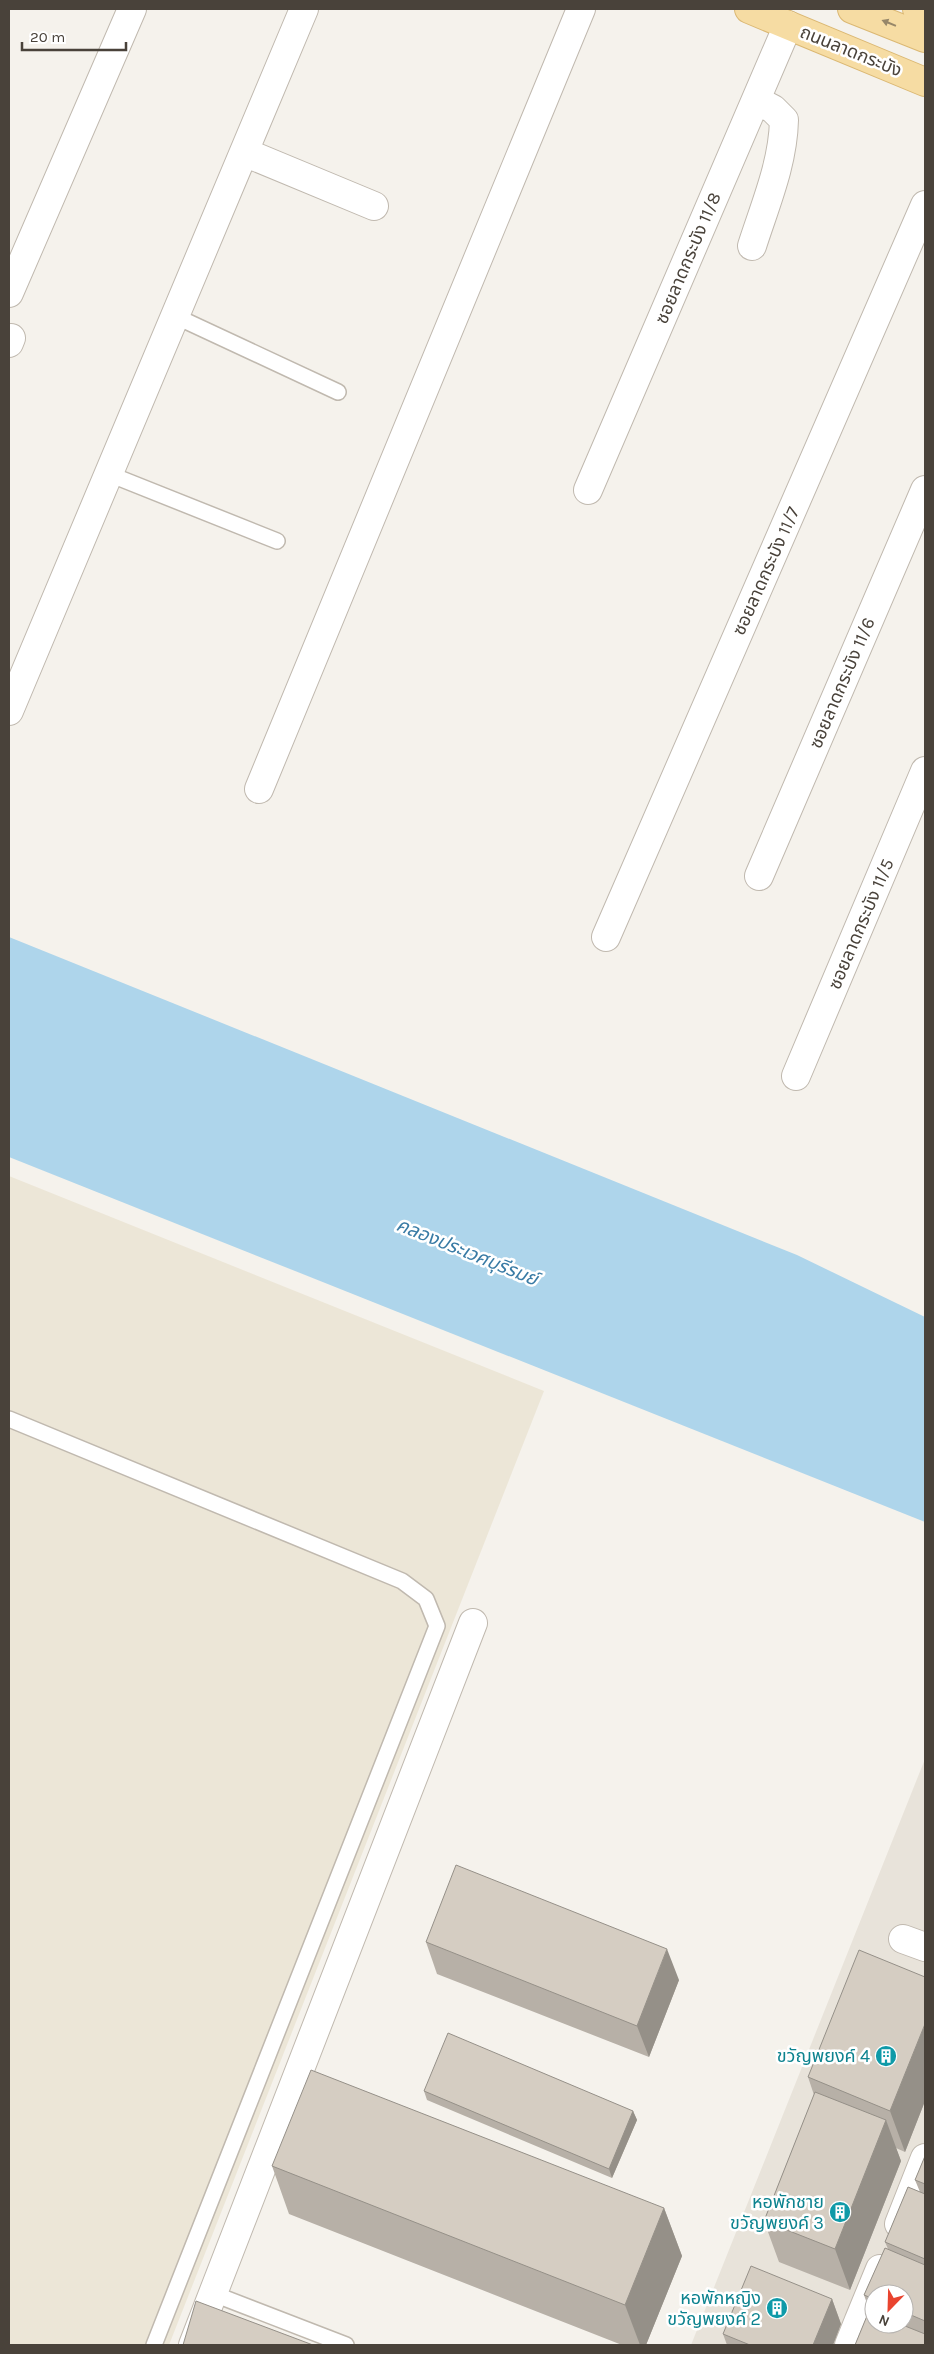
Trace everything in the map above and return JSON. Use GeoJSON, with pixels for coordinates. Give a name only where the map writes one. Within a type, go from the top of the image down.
{"type":"FeatureCollection","features":[{"type":"Feature","properties":{"kind":"main road","name":"ถนนลาดกระบัง"},"geometry":{"type":"LineString","coordinates":[[749,9],[925,82]]}},
{"type":"Feature","properties":{"kind":"main road"},"geometry":{"type":"LineString","coordinates":[[852,9],[925,38]]}},
{"type":"Feature","properties":{"kind":"main road"},"geometry":{"type":"LineString","coordinates":[[916,9],[925,12]]}},
{"type":"Feature","properties":{"kind":"street"},"geometry":{"type":"LineString","coordinates":[[9,293],[132,9]]}},
{"type":"Feature","properties":{"kind":"street"},"geometry":{"type":"LineString","coordinates":[[9,711],[304,9]]}},
{"type":"Feature","properties":{"kind":"street"},"geometry":{"type":"LineString","coordinates":[[259,789],[581,9]]}},
{"type":"Feature","properties":{"kind":"street","name":"ซอยลาดกระบัง 11/8"},"geometry":{"type":"LineString","coordinates":[[588,490],[788,25]]}},
{"type":"Feature","properties":{"kind":"street"},"geometry":{"type":"LineString","coordinates":[[752,246],[779,161],[784,139],[784,120],[773,109],[756,100]]}},
{"type":"Feature","properties":{"kind":"street"},"geometry":{"type":"LineString","coordinates":[[244,152],[374,206]]}},
{"type":"Feature","properties":{"kind":"street","name":"ซอยลาดกระบัง 11/7"},"geometry":{"type":"LineString","coordinates":[[606,937],[925,205]]}},
{"type":"Feature","properties":{"kind":"street","name":"ซอยลาดกระบัง 11/6"},"geometry":{"type":"LineString","coordinates":[[759,876],[925,490]]}},
{"type":"Feature","properties":{"kind":"street","name":"ซอยลาดกระบัง 11/5"},"geometry":{"type":"LineString","coordinates":[[796,1076],[925,771]]}},
{"type":"Feature","properties":{"kind":"street"},"geometry":{"type":"LineString","coordinates":[[194,2345],[473,1623]]}},
{"type":"Feature","properties":{"kind":"street"},"geometry":{"type":"LineString","coordinates":[[878,2284],[925,2158]]}},
{"type":"Feature","properties":{"kind":"street"},"geometry":{"type":"LineString","coordinates":[[893,2284],[925,2206]]}},
{"type":"Feature","properties":{"kind":"street"},"geometry":{"type":"LineString","coordinates":[[849,2345],[864,2319]]}},
{"type":"Feature","properties":{"kind":"lane"},"geometry":{"type":"LineString","coordinates":[[175,316],[338,392]]}},
{"type":"Feature","properties":{"kind":"lane"},"geometry":{"type":"LineString","coordinates":[[109,474],[277,541]]}},
{"type":"Feature","properties":{"kind":"lane"},"geometry":{"type":"LineString","coordinates":[[9,1419],[402,1580],[426,1599],[437,1626],[154,2345]]}},
{"type":"Feature","properties":{"kind":"lane"},"geometry":{"type":"LineString","coordinates":[[214,2294],[346,2345]]}},
{"type":"Feature","properties":{"kind":"shaded area"},"geometry":{"type":"Polygon","coordinates":[[[9,1176],[544,1391],[169,2345],[9,2345],[9,1176]]]}},
{"type":"Feature","properties":{"kind":"shaded area"},"geometry":{"type":"Polygon","coordinates":[[[925,1759],[925,2345],[691,2345],[925,1759]]]}},
{"type":"Feature","properties":{"kind":"water","name":"คลองประเวศบุรีรมย์"},"geometry":{"type":"Polygon","coordinates":[[[9,937],[797,1255],[925,1317],[925,1522],[9,1157],[9,937]]]}},
{"type":"Feature","properties":{"kind":"building"},"geometry":{"type":"Polygon","coordinates":[[[456,1865],[667,1949],[637,2026],[426,1942],[456,1865]]]}},
{"type":"Feature","properties":{"kind":"building"},"geometry":{"type":"Polygon","coordinates":[[[859,1950],[925,1977],[925,2024],[890,2111],[808,2077],[859,1950]]]}},
{"type":"Feature","properties":{"kind":"building"},"geometry":{"type":"Polygon","coordinates":[[[448,2033],[633,2111],[609,2169],[424,2091],[448,2033]]]}},
{"type":"Feature","properties":{"kind":"building"},"geometry":{"type":"Polygon","coordinates":[[[311,2070],[664,2208],[625,2305],[272,2166],[311,2070]]]}},
{"type":"Feature","properties":{"kind":"building"},"geometry":{"type":"Polygon","coordinates":[[[815,2092],[886,2120],[835,2249],[764,2221],[815,2092]]]}},
{"type":"Feature","properties":{"kind":"building"},"geometry":{"type":"Polygon","coordinates":[[[925,2156],[925,2184],[915,2180],[925,2156]]]}},
{"type":"Feature","properties":{"kind":"building"},"geometry":{"type":"Polygon","coordinates":[[[908,2187],[925,2194],[925,2259],[885,2242],[908,2187]]]}},
{"type":"Feature","properties":{"kind":"building"},"geometry":{"type":"Polygon","coordinates":[[[885,2248],[925,2265],[925,2321],[914,2316],[914,2284],[869,2284],[885,2248]]]}},
{"type":"Feature","properties":{"kind":"building"},"geometry":{"type":"Polygon","coordinates":[[[751,2266],[832,2299],[813,2345],[750,2345],[723,2334],[751,2266]]]}},
{"type":"Feature","properties":{"kind":"building"},"geometry":{"type":"Polygon","coordinates":[[[196,2301],[313,2345],[183,2345],[196,2301]]]}},
{"type":"Feature","properties":{"kind":"building"},"geometry":{"type":"Polygon","coordinates":[[[864,2323],[864,2334],[914,2334],[914,2330],[925,2334],[925,2345],[855,2345],[864,2323]]]}},
{"type":"Feature","properties":{"kind":"place","name":"ขวัญพยงค์ 4"},"geometry":{"type":"Point","coordinates":[886,2056]}},
{"type":"Feature","properties":{"kind":"place","name":"หอพักชาย ขวัญพยงค์ 3"},"geometry":{"type":"Point","coordinates":[840,2212]}},
{"type":"Feature","properties":{"kind":"place","name":"หอพักหญิง ขวัญพยงค์ 2"},"geometry":{"type":"Point","coordinates":[777,2308]}}]}
